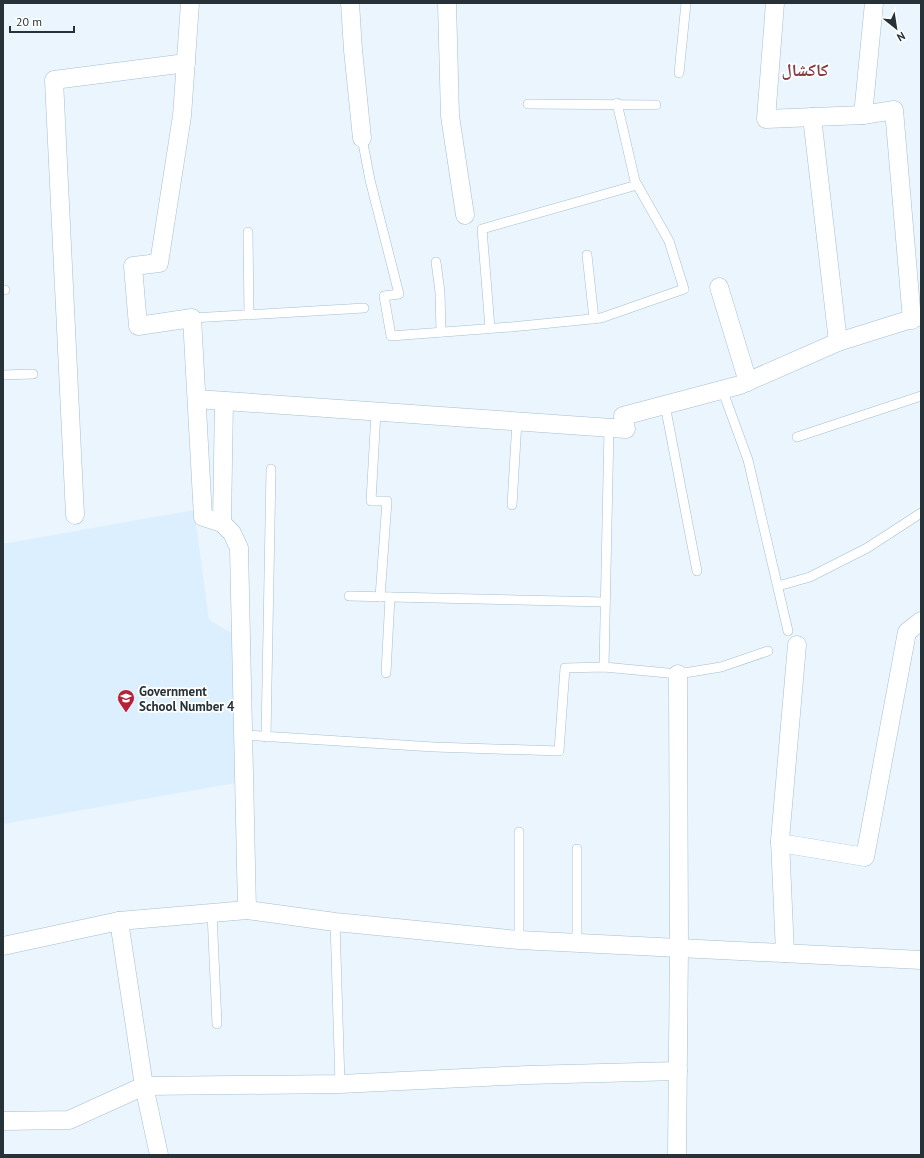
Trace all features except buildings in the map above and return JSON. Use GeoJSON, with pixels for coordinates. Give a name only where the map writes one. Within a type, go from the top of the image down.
{"type":"FeatureCollection","features":[{"type":"Feature","properties":{"kind":"street"},"geometry":{"type":"LineString","coordinates":[[190,3],[182,116],[159,263],[132,266],[138,326],[192,318],[203,517],[222,522],[232,533],[239,548],[247,910]]}},
{"type":"Feature","properties":{"kind":"street"},"geometry":{"type":"LineString","coordinates":[[350,3],[362,138]]}},
{"type":"Feature","properties":{"kind":"street"},"geometry":{"type":"LineString","coordinates":[[447,3],[450,116],[465,215]]}},
{"type":"Feature","properties":{"kind":"street"},"geometry":{"type":"LineString","coordinates":[[197,399],[626,429],[623,416],[748,382],[838,342],[916,318],[894,110],[863,115],[766,119],[775,3]]}},
{"type":"Feature","properties":{"kind":"street"},"geometry":{"type":"LineString","coordinates":[[863,115],[874,3]]}},
{"type":"Feature","properties":{"kind":"street"},"geometry":{"type":"LineString","coordinates":[[75,515],[54,80],[186,63]]}},
{"type":"Feature","properties":{"kind":"street"},"geometry":{"type":"LineString","coordinates":[[812,117],[838,342]]}},
{"type":"Feature","properties":{"kind":"street"},"geometry":{"type":"LineString","coordinates":[[719,287],[748,382]]}},
{"type":"Feature","properties":{"kind":"street"},"geometry":{"type":"LineString","coordinates":[[222,522],[224,401]]}},
{"type":"Feature","properties":{"kind":"street"},"geometry":{"type":"LineString","coordinates":[[780,843],[865,856],[907,632],[921,621]]}},
{"type":"Feature","properties":{"kind":"street"},"geometry":{"type":"LineString","coordinates":[[785,953],[780,843],[792,638]]}},
{"type":"Feature","properties":{"kind":"street"},"geometry":{"type":"LineString","coordinates":[[677,1155],[679,948],[678,674]]}},
{"type":"Feature","properties":{"kind":"street"},"geometry":{"type":"LineString","coordinates":[[3,945],[118,921],[247,910],[335,922],[519,940],[921,960]]}},
{"type":"Feature","properties":{"kind":"street"},"geometry":{"type":"LineString","coordinates":[[118,921],[144,1086],[159,1155]]}},
{"type":"Feature","properties":{"kind":"street"},"geometry":{"type":"LineString","coordinates":[[3,1121],[69,1120],[144,1086],[340,1084],[527,1075],[678,1072]]}},
{"type":"Feature","properties":{"kind":"lane"},"geometry":{"type":"LineString","coordinates":[[679,72],[686,3]]}},
{"type":"Feature","properties":{"kind":"lane"},"geometry":{"type":"LineString","coordinates":[[362,138],[370,180],[399,294],[384,296],[391,336],[594,319],[601,318],[684,289],[669,241],[637,185],[617,103]]}},
{"type":"Feature","properties":{"kind":"lane"},"geometry":{"type":"LineString","coordinates":[[528,104],[617,103],[656,105]]}},
{"type":"Feature","properties":{"kind":"lane"},"geometry":{"type":"LineString","coordinates":[[490,328],[482,229],[637,185]]}},
{"type":"Feature","properties":{"kind":"lane"},"geometry":{"type":"LineString","coordinates":[[248,232],[249,315]]}},
{"type":"Feature","properties":{"kind":"lane"},"geometry":{"type":"LineString","coordinates":[[587,255],[594,319]]}},
{"type":"Feature","properties":{"kind":"lane"},"geometry":{"type":"LineString","coordinates":[[436,262],[440,292],[441,332]]}},
{"type":"Feature","properties":{"kind":"lane"},"geometry":{"type":"LineString","coordinates":[[192,318],[364,308]]}},
{"type":"Feature","properties":{"kind":"lane"},"geometry":{"type":"LineString","coordinates":[[3,375],[33,374]]}},
{"type":"Feature","properties":{"kind":"lane"},"geometry":{"type":"LineString","coordinates":[[722,389],[748,460],[792,638]]}},
{"type":"Feature","properties":{"kind":"lane"},"geometry":{"type":"LineString","coordinates":[[797,437],[921,396]]}},
{"type":"Feature","properties":{"kind":"lane"},"geometry":{"type":"LineString","coordinates":[[665,405],[696,571]]}},
{"type":"Feature","properties":{"kind":"lane"},"geometry":{"type":"LineString","coordinates":[[376,412],[371,501],[387,501],[380,597]]}},
{"type":"Feature","properties":{"kind":"lane"},"geometry":{"type":"LineString","coordinates":[[512,505],[517,421]]}},
{"type":"Feature","properties":{"kind":"lane"},"geometry":{"type":"LineString","coordinates":[[604,667],[609,428]]}},
{"type":"Feature","properties":{"kind":"lane"},"geometry":{"type":"LineString","coordinates":[[266,736],[271,469]]}},
{"type":"Feature","properties":{"kind":"lane"},"geometry":{"type":"LineString","coordinates":[[778,586],[810,577],[867,548],[921,513]]}},
{"type":"Feature","properties":{"kind":"lane"},"geometry":{"type":"LineString","coordinates":[[349,596],[606,602]]}},
{"type":"Feature","properties":{"kind":"lane"},"geometry":{"type":"LineString","coordinates":[[386,673],[390,597]]}},
{"type":"Feature","properties":{"kind":"lane"},"geometry":{"type":"LineString","coordinates":[[244,735],[434,747],[560,751],[565,668],[604,667],[678,674],[721,667],[768,651]]}},
{"type":"Feature","properties":{"kind":"lane"},"geometry":{"type":"LineString","coordinates":[[519,832],[519,940]]}},
{"type":"Feature","properties":{"kind":"lane"},"geometry":{"type":"LineString","coordinates":[[577,849],[577,943]]}},
{"type":"Feature","properties":{"kind":"lane"},"geometry":{"type":"LineString","coordinates":[[212,912],[217,1024]]}},
{"type":"Feature","properties":{"kind":"lane"},"geometry":{"type":"LineString","coordinates":[[335,922],[340,1084]]}},
{"type":"Feature","properties":{"kind":"shaded area","name":"Government School Number 4"},"geometry":{"type":"Polygon","coordinates":[[[194,510],[209,620],[251,644],[246,781],[3,824],[3,544],[194,510]]]}},
{"type":"Feature","properties":{"kind":"place","name":"Government School Number 4"},"geometry":{"type":"Point","coordinates":[126,713]}},
{"type":"Feature","properties":{"kind":"district","name":"کاکشال"},"geometry":{"type":"Point","coordinates":[805,70]}}]}
